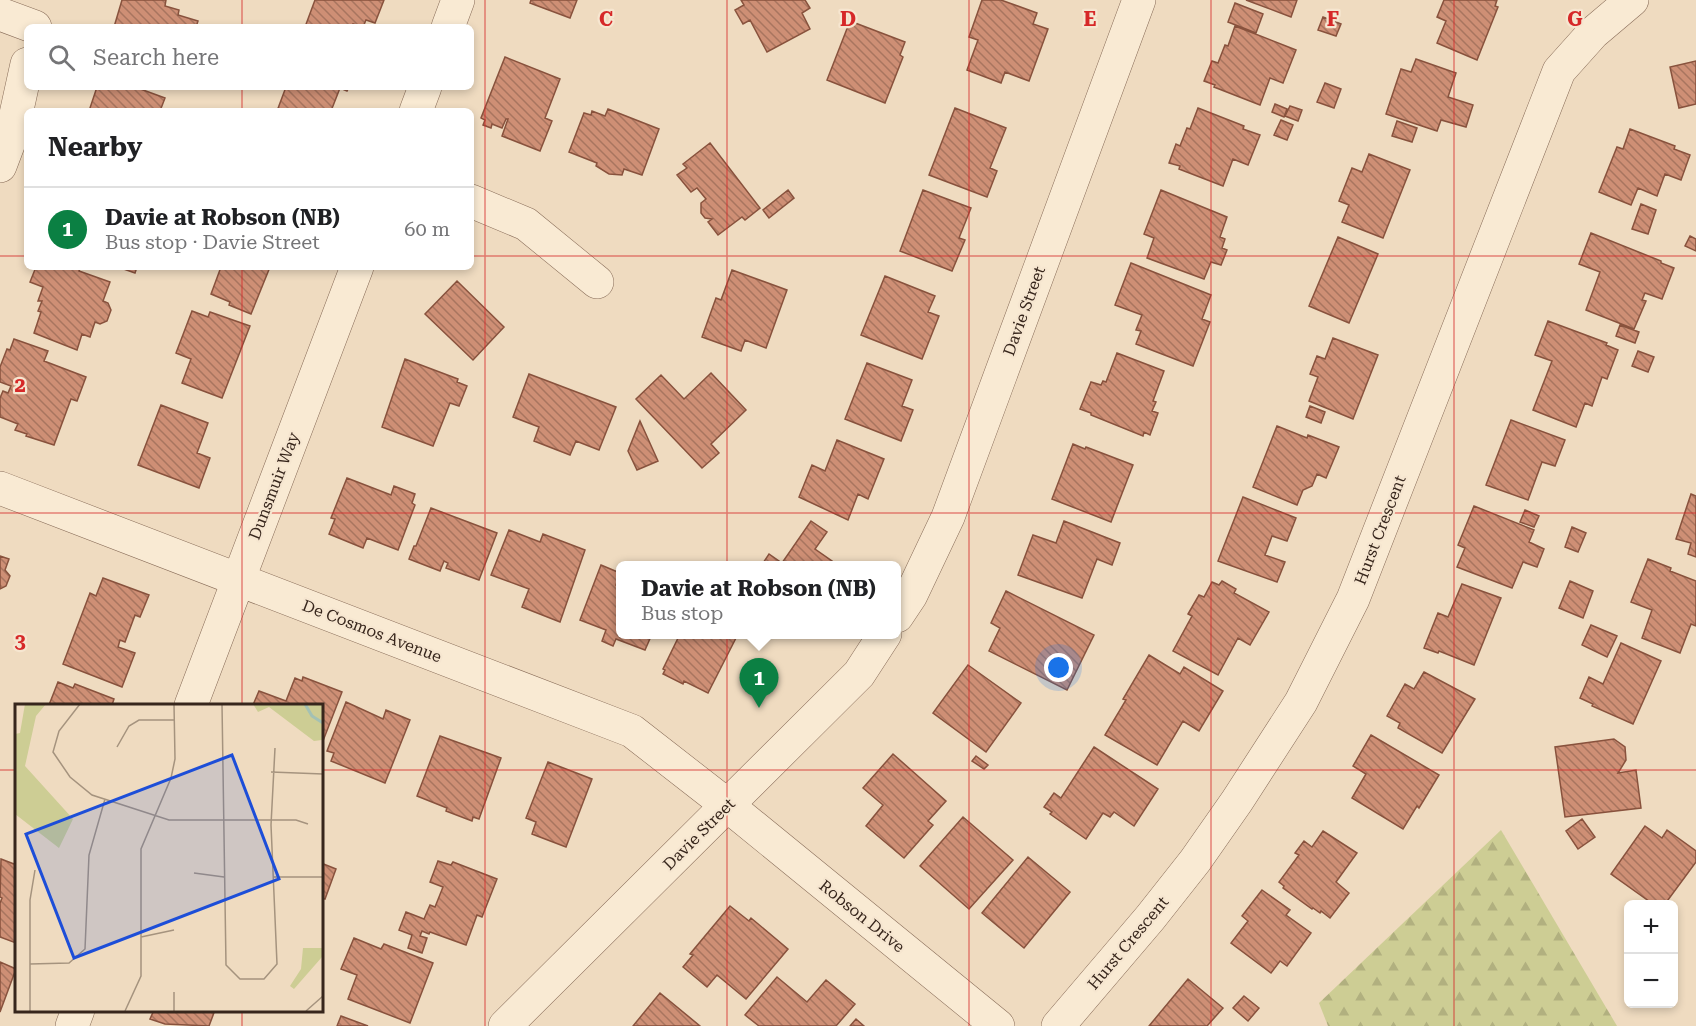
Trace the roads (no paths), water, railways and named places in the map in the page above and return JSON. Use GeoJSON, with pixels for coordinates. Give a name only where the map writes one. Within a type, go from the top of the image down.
{"type":"FeatureCollection","features":[{"type":"Feature","properties":{"kind":"street"},"geometry":{"type":"LineString","coordinates":[[36,24],[41,0]]}},
{"type":"Feature","properties":{"kind":"street"},"geometry":{"type":"LineString","coordinates":[[449,24],[458,0]]}},
{"type":"Feature","properties":{"kind":"street","name":"Davie Street"},"geometry":{"type":"LineString","coordinates":[[901,610],[911,595],[948,517],[1139,0]]}},
{"type":"Feature","properties":{"kind":"street","name":"Hurst Crescent"},"geometry":{"type":"LineString","coordinates":[[1058,1026],[1195,861],[1301,702],[1353,599],[1559,71],[1593,33],[1632,0]]}},
{"type":"Feature","properties":{"kind":"street"},"geometry":{"type":"LineString","coordinates":[[0,14],[27,24]]}},
{"type":"Feature","properties":{"kind":"street"},"geometry":{"type":"LineString","coordinates":[[0,166],[10,137],[24,76]]}},
{"type":"Feature","properties":{"kind":"street"},"geometry":{"type":"LineString","coordinates":[[417,108],[424,90]]}},
{"type":"Feature","properties":{"kind":"street"},"geometry":{"type":"LineString","coordinates":[[474,202],[526,224],[597,282]]}},
{"type":"Feature","properties":{"kind":"street","name":"Dunsmuir Way"},"geometry":{"type":"LineString","coordinates":[[191,704],[356,270]]}},
{"type":"Feature","properties":{"kind":"street","name":"De Cosmos Avenue"},"geometry":{"type":"LineString","coordinates":[[0,488],[632,731],[727,805]]}},
{"type":"Feature","properties":{"kind":"street","name":"Davie Street"},"geometry":{"type":"LineString","coordinates":[[505,1026],[859,674],[882,639]]}},
{"type":"Feature","properties":{"kind":"street","name":"Robson Drive"},"geometry":{"type":"LineString","coordinates":[[727,805],[998,1026]]}},
{"type":"Feature","properties":{"kind":"street"},"geometry":{"type":"LineString","coordinates":[[72,1026],[78,1011]]}},
{"type":"Feature","properties":{"kind":"place","name":"Davie at Robson (NB)"},"geometry":{"type":"Point","coordinates":[759,708]}}]}
